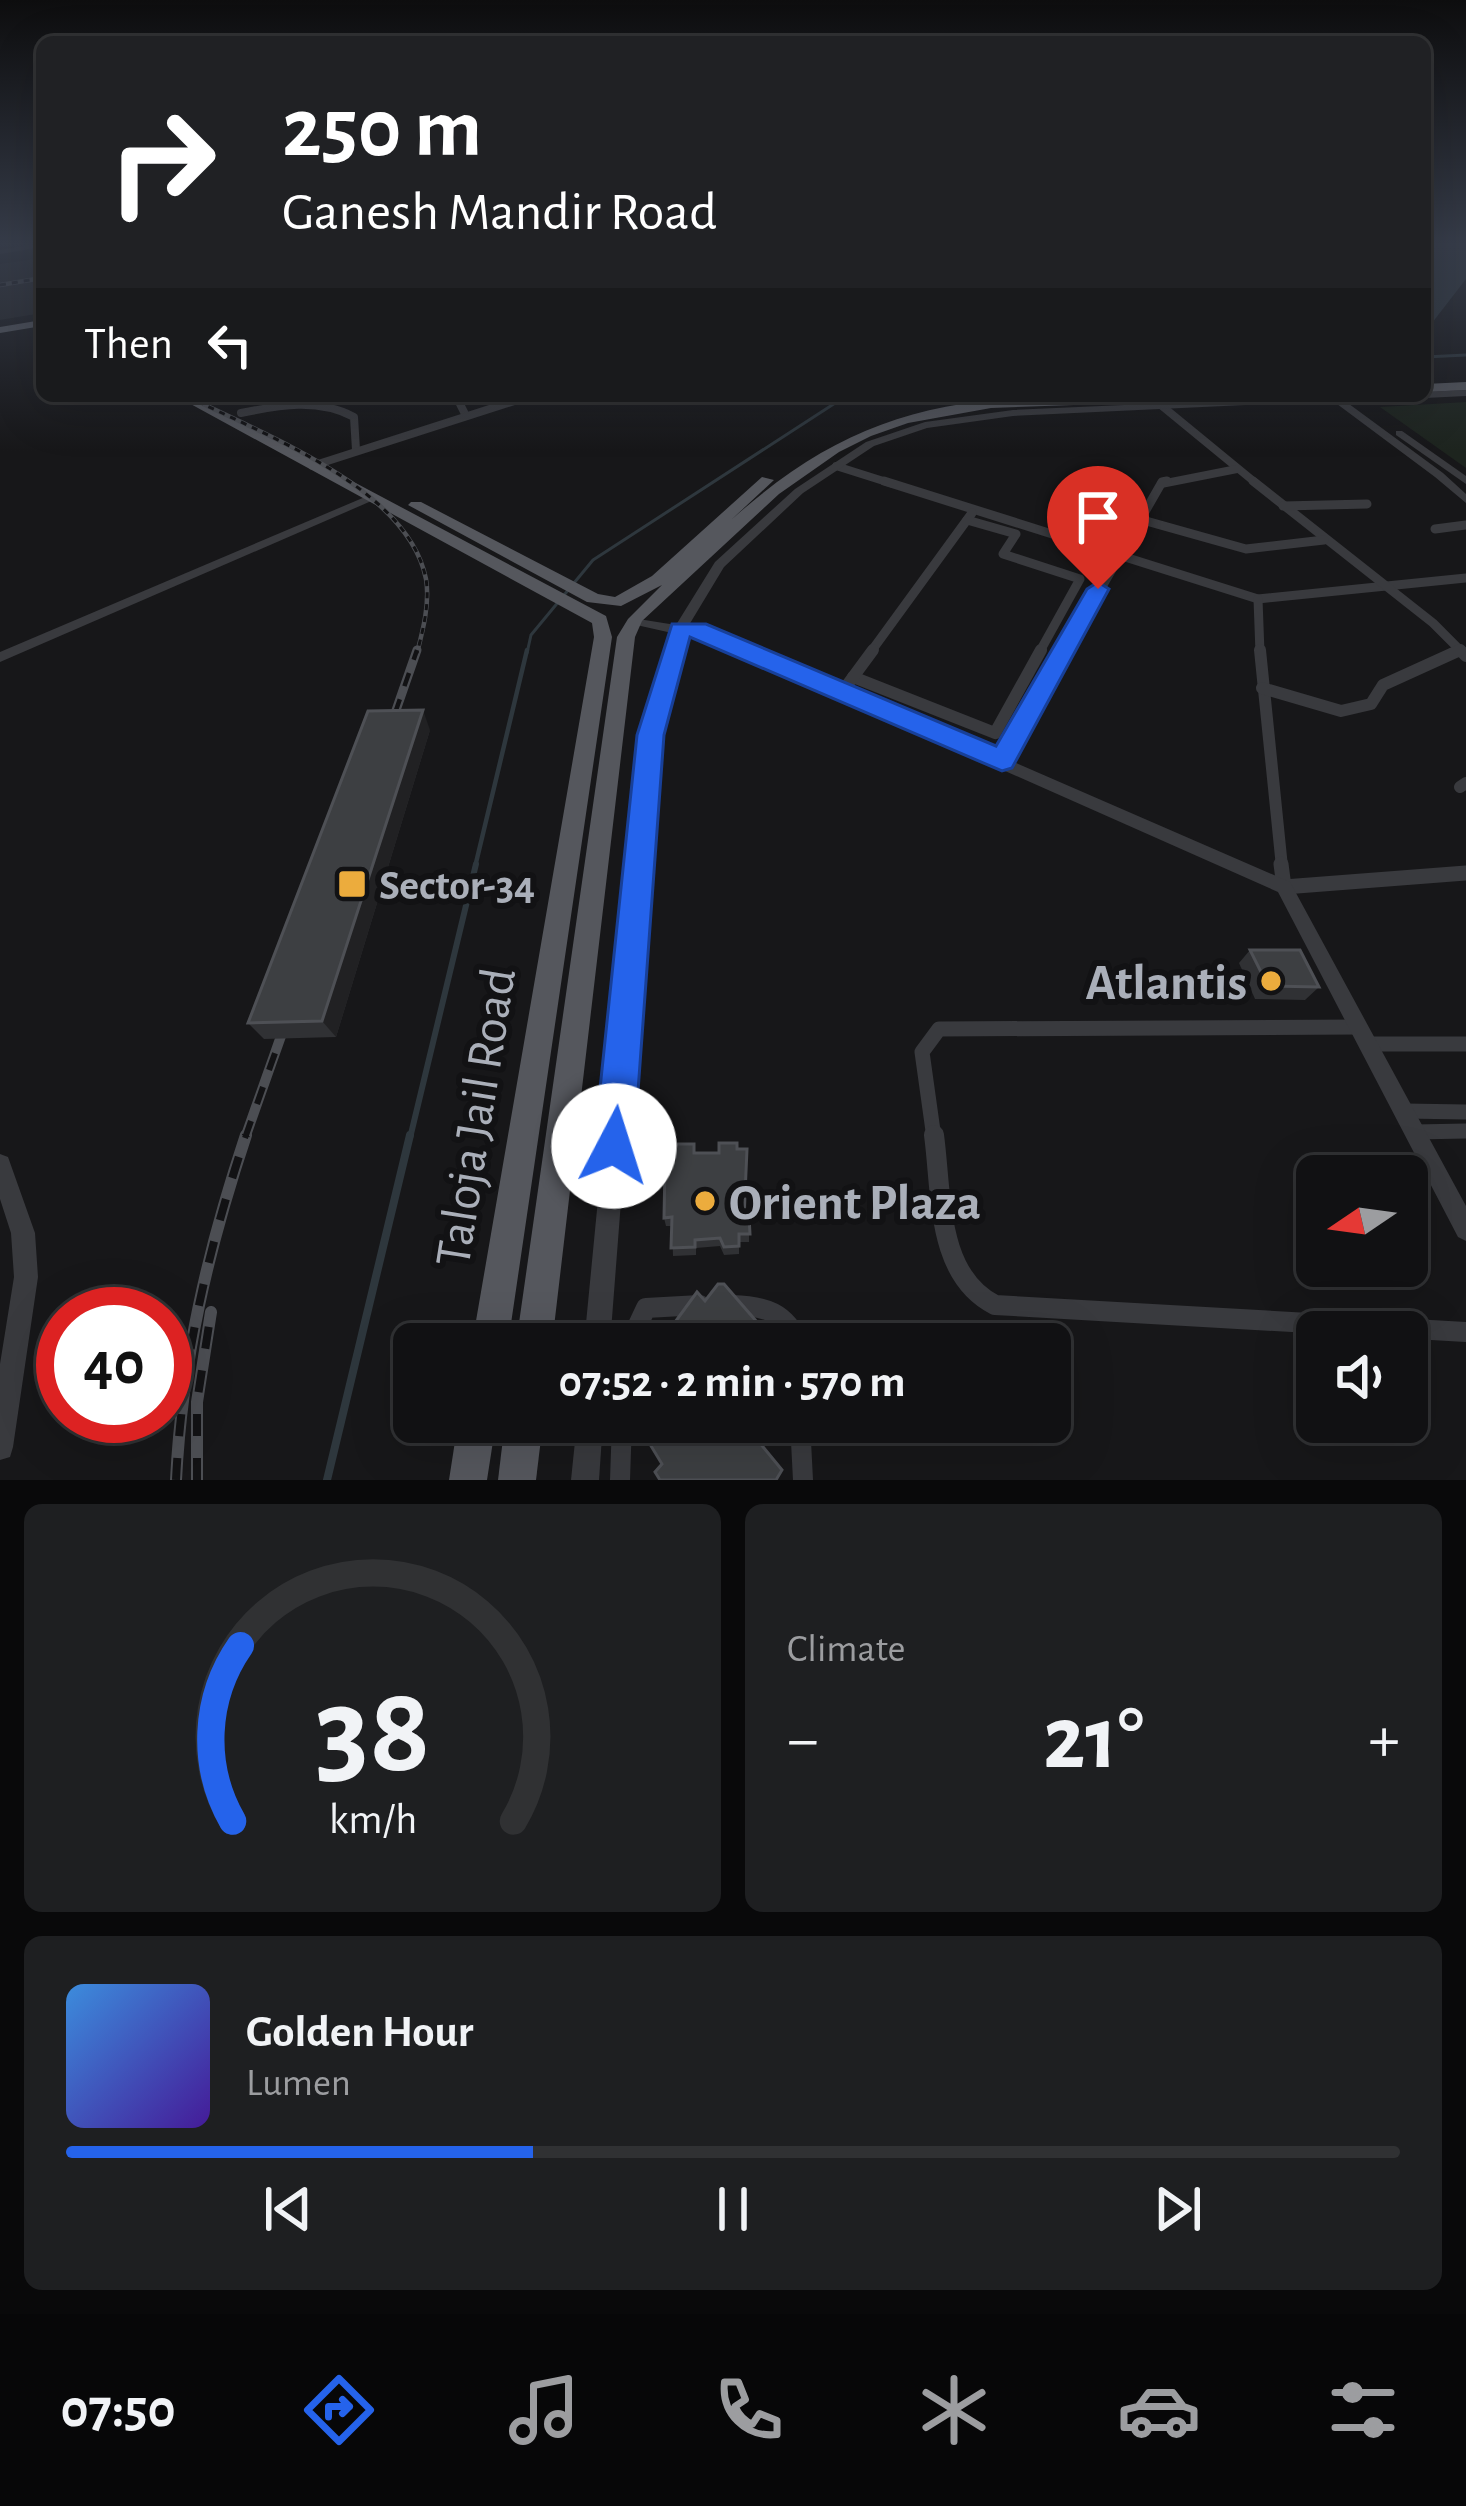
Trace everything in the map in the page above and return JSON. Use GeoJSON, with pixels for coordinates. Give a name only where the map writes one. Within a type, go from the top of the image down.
{"type":"FeatureCollection","features":[{"type":"Feature","properties":{"kind":"highway"},"geometry":{"type":"LineString","coordinates":[[0,328],[36,322]]}},
{"type":"Feature","properties":{"kind":"main road"},"geometry":{"type":"LineString","coordinates":[[1431,388],[1466,386]]}},
{"type":"Feature","properties":{"kind":"main road"},"geometry":{"type":"LineString","coordinates":[[194,402],[566,593]]}},
{"type":"Feature","properties":{"kind":"main road"},"geometry":{"type":"LineString","coordinates":[[220,402],[368,496],[621,615]]}},
{"type":"Feature","properties":{"kind":"main road"},"geometry":{"type":"LineString","coordinates":[[621,615],[748,494],[844,431],[926,406],[967,402]]}},
{"type":"Feature","properties":{"kind":"main road"},"geometry":{"type":"LineString","coordinates":[[621,615],[753,509],[867,432],[902,420],[982,406],[1057,402]]}},
{"type":"Feature","properties":{"kind":"main road","name":"Taloja Jail Road"},"geometry":{"type":"LineString","coordinates":[[493,1323],[603,637],[621,615]]}},
{"type":"Feature","properties":{"kind":"main road","name":"Taloja Jail Road"},"geometry":{"type":"LineString","coordinates":[[537,1323],[626,637],[621,615]]}},
{"type":"Feature","properties":{"kind":"main road"},"geometry":{"type":"LineString","coordinates":[[468,1480],[474,1443]]}},
{"type":"Feature","properties":{"kind":"main road"},"geometry":{"type":"LineString","coordinates":[[517,1480],[521,1443]]}},
{"type":"Feature","properties":{"kind":"street"},"geometry":{"type":"LineString","coordinates":[[459,402],[466,416]]}},
{"type":"Feature","properties":{"kind":"street"},"geometry":{"type":"LineString","coordinates":[[320,463],[511,402]]}},
{"type":"Feature","properties":{"kind":"street"},"geometry":{"type":"LineString","coordinates":[[599,1323],[650,735],[680,629],[707,580],[733,549],[799,490],[892,435],[941,422],[1013,413],[1242,402]]}},
{"type":"Feature","properties":{"kind":"street"},"geometry":{"type":"LineString","coordinates":[[1348,402],[1466,500]]}},
{"type":"Feature","properties":{"kind":"street"},"geometry":{"type":"LineString","coordinates":[[1349,402],[1466,482]]}},
{"type":"Feature","properties":{"kind":"street"},"geometry":{"type":"LineString","coordinates":[[241,413],[301,404],[346,411],[354,417],[356,451]]}},
{"type":"Feature","properties":{"kind":"street"},"geometry":{"type":"LineString","coordinates":[[1162,406],[1379,585],[1416,609],[1463,653],[1383,685],[1371,704],[1341,711],[1262,688]]}},
{"type":"Feature","properties":{"kind":"street"},"geometry":{"type":"LineString","coordinates":[[836,466],[971,514],[1258,599],[1466,578]]}},
{"type":"Feature","properties":{"kind":"street"},"geometry":{"type":"LineString","coordinates":[[1002,760],[1166,478],[1237,469]]}},
{"type":"Feature","properties":{"kind":"street"},"geometry":{"type":"LineString","coordinates":[[0,645],[368,496]]}},
{"type":"Feature","properties":{"kind":"street"},"geometry":{"type":"LineString","coordinates":[[0,657],[368,496]]}},
{"type":"Feature","properties":{"kind":"street"},"geometry":{"type":"LineString","coordinates":[[1282,506],[1367,504]]}},
{"type":"Feature","properties":{"kind":"street"},"geometry":{"type":"LineString","coordinates":[[853,677],[995,733],[1080,579],[1003,554],[1016,535],[971,514]]}},
{"type":"Feature","properties":{"kind":"street"},"geometry":{"type":"LineString","coordinates":[[842,692],[971,514]]}},
{"type":"Feature","properties":{"kind":"street"},"geometry":{"type":"LineString","coordinates":[[1139,519],[1246,549],[1324,540]]}},
{"type":"Feature","properties":{"kind":"street"},"geometry":{"type":"LineString","coordinates":[[1435,529],[1466,525]]}},
{"type":"Feature","properties":{"kind":"street"},"geometry":{"type":"LineString","coordinates":[[1258,599],[1262,688],[1284,886],[1463,1216]]}},
{"type":"Feature","properties":{"kind":"street"},"geometry":{"type":"LineString","coordinates":[[621,615],[698,630],[1284,886],[1460,873],[1466,891]]}},
{"type":"Feature","properties":{"kind":"street"},"geometry":{"type":"LineString","coordinates":[[1466,1044],[1363,1035],[939,1029],[922,1052],[952,1263],[974,1294],[995,1305],[1466,1332]]}},
{"type":"Feature","properties":{"kind":"street"},"geometry":{"type":"LineString","coordinates":[[1410,1122],[1466,1112]]}},
{"type":"Feature","properties":{"kind":"street"},"geometry":{"type":"LineString","coordinates":[[1410,1122],[1466,1131]]}},
{"type":"Feature","properties":{"kind":"street"},"geometry":{"type":"LineString","coordinates":[[0,1166],[23,1233],[26,1277],[0,1447]]}},
{"type":"Feature","properties":{"kind":"street"},"geometry":{"type":"LineString","coordinates":[[639,1323],[646,1308],[766,1305],[792,1323]]}},
{"type":"Feature","properties":{"kind":"street"},"geometry":{"type":"LineString","coordinates":[[585,1480],[588,1443]]}},
{"type":"Feature","properties":{"kind":"street"},"geometry":{"type":"LineString","coordinates":[[620,1480],[621,1443]]}},
{"type":"Feature","properties":{"kind":"street"},"geometry":{"type":"LineString","coordinates":[[801,1443],[802,1480]]}},
{"type":"Feature","properties":{"kind":"shaded area"},"geometry":{"type":"Polygon","coordinates":[[[0,313],[36,313],[36,314],[0,320],[0,313]]]}},
{"type":"Feature","properties":{"kind":"shaded area"},"geometry":{"type":"Polygon","coordinates":[[[1466,402],[1466,468],[1380,407],[1466,402]]]}},
{"type":"Feature","properties":{"kind":"building","name":"Sector-34"},"geometry":{"type":"Polygon","coordinates":[[[423,710],[322,1021],[248,1023],[368,711],[423,710]]]}},
{"type":"Feature","properties":{"kind":"building"},"geometry":{"type":"Polygon","coordinates":[[[1250,950],[1300,950],[1319,987],[1268,986],[1250,950]]]}},
{"type":"Feature","properties":{"kind":"building","name":"Orient Plaza"},"geometry":{"type":"Polygon","coordinates":[[[719,1143],[737,1143],[737,1149],[747,1149],[744,1217],[749,1216],[750,1234],[739,1234],[739,1246],[724,1247],[720,1238],[695,1240],[695,1247],[671,1248],[672,1217],[664,1218],[665,1166],[671,1166],[672,1144],[694,1144],[694,1153],[719,1153],[719,1143]]]}},
{"type":"Feature","properties":{"kind":"building"},"geometry":{"type":"Polygon","coordinates":[[[718,1284],[724,1284],[758,1323],[674,1323],[697,1292],[705,1301],[718,1284]]]}},
{"type":"Feature","properties":{"kind":"building"},"geometry":{"type":"Polygon","coordinates":[[[649,1443],[760,1443],[782,1470],[776,1480],[660,1480],[655,1472],[662,1464],[649,1443]]]}},
{"type":"Feature","properties":{"kind":"waterway"},"geometry":{"type":"LineString","coordinates":[[1431,357],[1466,355]]}},
{"type":"Feature","properties":{"kind":"waterway"},"geometry":{"type":"LineString","coordinates":[[527,653],[531,635],[593,560],[837,402]]}},
{"type":"Feature","properties":{"kind":"waterway"},"geometry":{"type":"LineString","coordinates":[[475,867],[527,650]]}},
{"type":"Feature","properties":{"kind":"waterway"},"geometry":{"type":"LineString","coordinates":[[410,1138],[476,864]]}},
{"type":"Feature","properties":{"kind":"waterway"},"geometry":{"type":"LineString","coordinates":[[327,1480],[410,1135]]}},
{"type":"Feature","properties":{"kind":"railway"},"geometry":{"type":"LineString","coordinates":[[199,402],[328,467],[391,517],[414,546],[426,579],[424,626],[417,653]]}},
{"type":"Feature","properties":{"kind":"railway"},"geometry":{"type":"LineString","coordinates":[[386,739],[417,650]]}},
{"type":"Feature","properties":{"kind":"railway"},"geometry":{"type":"LineString","coordinates":[[246,1136],[292,1005]]}},
{"type":"Feature","properties":{"kind":"railway"},"geometry":{"type":"LineString","coordinates":[[176,1480],[199,1305],[246,1136]]}},
{"type":"Feature","properties":{"kind":"railway"},"geometry":{"type":"LineString","coordinates":[[197,1480],[197,1402],[211,1312]]}},
{"type":"Feature","properties":{"kind":"place","name":"Sector-34"},"geometry":{"type":"Point","coordinates":[352,884]}},
{"type":"Feature","properties":{"kind":"place","name":"Atlantis"},"geometry":{"type":"Point","coordinates":[1271,981]}},
{"type":"Feature","properties":{"kind":"place","name":"Orient Plaza"},"geometry":{"type":"Point","coordinates":[705,1201]}},
{"type":"Feature","properties":{"kind":"route"},"geometry":{"type":"LineString","coordinates":[[614,1146],[650,735],[680,629],[698,630],[1002,760],[1098,589]]}}]}
